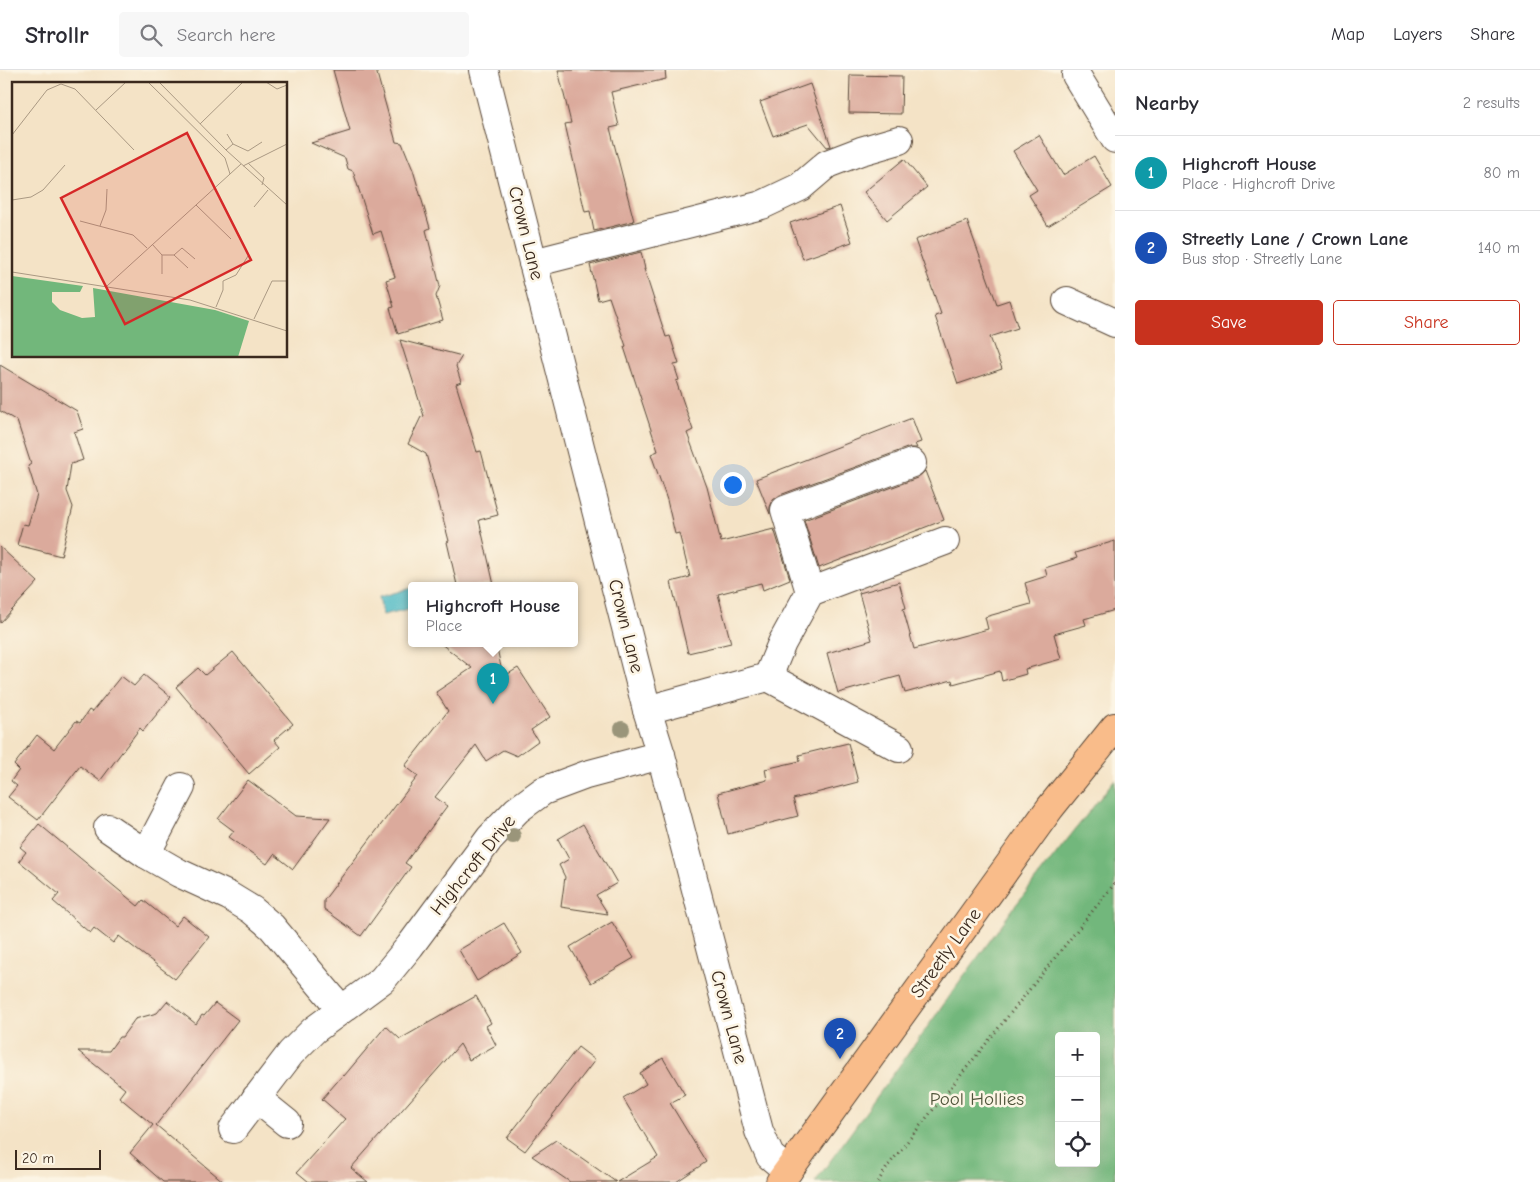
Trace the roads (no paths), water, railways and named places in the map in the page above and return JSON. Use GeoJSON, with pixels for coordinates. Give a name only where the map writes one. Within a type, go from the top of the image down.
{"type":"FeatureCollection","features":[{"type":"Feature","properties":{"kind":"main road","name":"Streetly Lane"},"geometry":{"type":"LineString","coordinates":[[784,1176],[1050,808],[1115,727]]}},
{"type":"Feature","properties":{"kind":"street","name":"Crown Lane"},"geometry":{"type":"LineString","coordinates":[[484,70],[758,1131],[770,1156],[784,1176]]}},
{"type":"Feature","properties":{"kind":"street"},"geometry":{"type":"LineString","coordinates":[[1076,75],[1115,139]]}},
{"type":"Feature","properties":{"kind":"street"},"geometry":{"type":"LineString","coordinates":[[533,263],[762,205],[800,187],[827,164],[861,151],[899,140]]}},
{"type":"Feature","properties":{"kind":"street"},"geometry":{"type":"LineString","coordinates":[[1067,301],[1115,323]]}},
{"type":"Feature","properties":{"kind":"street"},"geometry":{"type":"LineString","coordinates":[[810,592],[785,510],[912,463]]}},
{"type":"Feature","properties":{"kind":"street"},"geometry":{"type":"LineString","coordinates":[[768,677],[782,643],[810,592],[945,540]]}},
{"type":"Feature","properties":{"kind":"street"},"geometry":{"type":"LineString","coordinates":[[648,710],[768,677],[899,748]]}},
{"type":"Feature","properties":{"kind":"street","name":"Highcroft Drive"},"geometry":{"type":"LineString","coordinates":[[233,1129],[291,1053],[314,1030],[382,980],[410,946],[490,838],[517,810],[543,791],[586,775],[661,755]]}},
{"type":"Feature","properties":{"kind":"street"},"geometry":{"type":"LineString","coordinates":[[146,854],[181,787]]}},
{"type":"Feature","properties":{"kind":"street"},"geometry":{"type":"LineString","coordinates":[[108,828],[146,854],[229,896],[252,910],[272,927],[341,1010]]}},
{"type":"Feature","properties":{"kind":"street"},"geometry":{"type":"LineString","coordinates":[[256,1098],[287,1123]]}},
{"type":"Feature","properties":{"kind":"water"},"geometry":{"type":"Polygon","coordinates":[[[408,589],[408,609],[383,615],[379,597],[408,589]]]}},
{"type":"Feature","properties":{"kind":"place","name":"Highcroft House"},"geometry":{"type":"Point","coordinates":[493,704]}},
{"type":"Feature","properties":{"kind":"place","name":"Streetly Lane / Crown Lane"},"geometry":{"type":"Point","coordinates":[840,1059]}},
{"type":"Feature","properties":{"kind":"park label","name":"Pool Hollies"},"geometry":{"type":"Point","coordinates":[977,1099]}}]}
